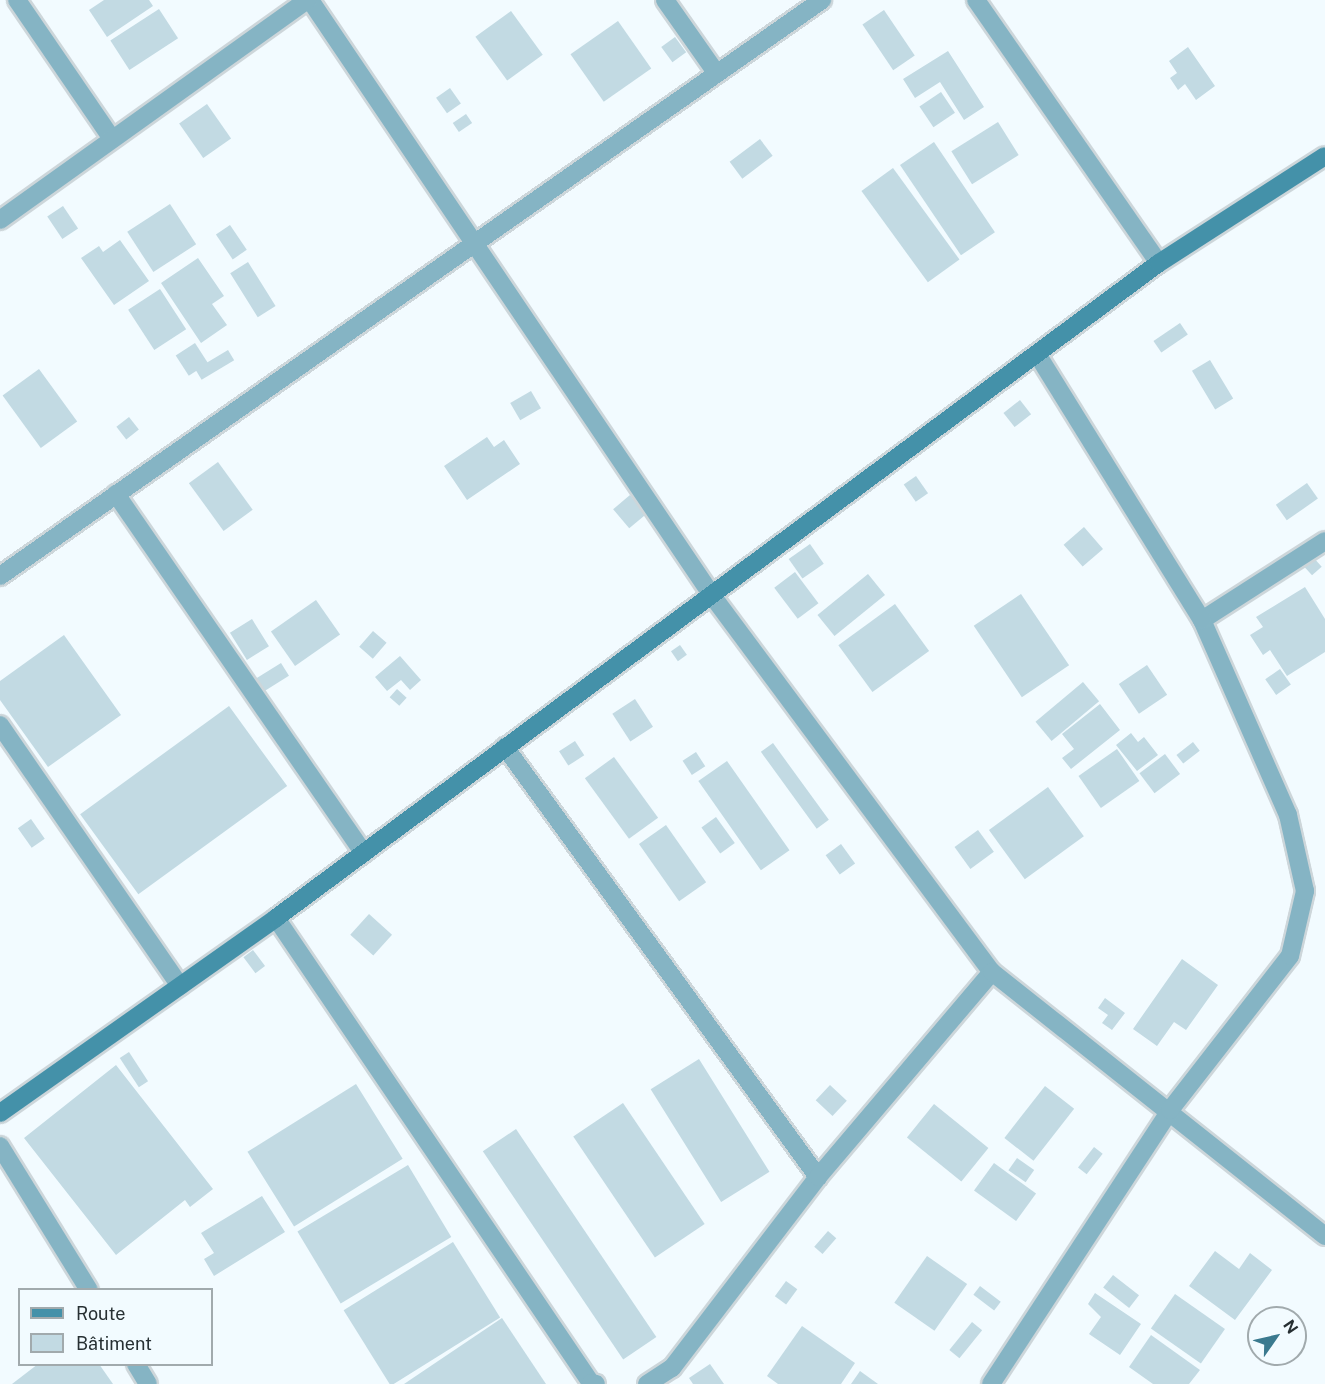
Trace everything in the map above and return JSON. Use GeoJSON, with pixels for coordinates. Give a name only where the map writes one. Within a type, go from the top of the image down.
{"type":"FeatureCollection","features":[{"type":"Feature","properties":{"kind":"street"},"geometry":{"type":"LineString","coordinates":[[17,0],[112,139]]}},
{"type":"Feature","properties":{"kind":"street"},"geometry":{"type":"LineString","coordinates":[[0,220],[308,0],[711,594],[992,972],[1170,1110],[1325,1236]]}},
{"type":"Feature","properties":{"kind":"street"},"geometry":{"type":"LineString","coordinates":[[665,0],[717,74]]}},
{"type":"Feature","properties":{"kind":"street"},"geometry":{"type":"LineString","coordinates":[[0,576],[822,0]]}},
{"type":"Feature","properties":{"kind":"street"},"geometry":{"type":"LineString","coordinates":[[976,0],[1159,263]]}},
{"type":"Feature","properties":{"kind":"street"},"geometry":{"type":"LineString","coordinates":[[0,1113],[276,918],[711,594],[1038,355],[1159,263],[1325,156]]}},
{"type":"Feature","properties":{"kind":"street"},"geometry":{"type":"LineString","coordinates":[[991,1384],[1170,1110],[1290,956],[1305,891],[1284,806],[1202,620],[1038,355]]}},
{"type":"Feature","properties":{"kind":"street"},"geometry":{"type":"LineString","coordinates":[[116,494],[364,853]]}},
{"type":"Feature","properties":{"kind":"street"},"geometry":{"type":"LineString","coordinates":[[1202,620],[1325,541]]}},
{"type":"Feature","properties":{"kind":"street"},"geometry":{"type":"LineString","coordinates":[[0,725],[180,986]]}},
{"type":"Feature","properties":{"kind":"street"},"geometry":{"type":"LineString","coordinates":[[505,747],[818,1177]]}},
{"type":"Feature","properties":{"kind":"street"},"geometry":{"type":"LineString","coordinates":[[276,918],[591,1383],[597,1384]]}},
{"type":"Feature","properties":{"kind":"street"},"geometry":{"type":"LineString","coordinates":[[647,1384],[672,1368],[818,1177],[992,972]]}},
{"type":"Feature","properties":{"kind":"street"},"geometry":{"type":"LineString","coordinates":[[0,1146],[89,1288]]}},
{"type":"Feature","properties":{"kind":"street"},"geometry":{"type":"LineString","coordinates":[[137,1366],[148,1384]]}},
{"type":"Feature","properties":{"kind":"building"},"geometry":{"type":"Polygon","coordinates":[[[104,0],[149,0],[153,6],[107,37],[89,10],[104,0]]]}},
{"type":"Feature","properties":{"kind":"building"},"geometry":{"type":"Polygon","coordinates":[[[159,9],[178,38],[129,70],[110,41],[159,9]]]}},
{"type":"Feature","properties":{"kind":"building"},"geometry":{"type":"Polygon","coordinates":[[[884,10],[915,56],[893,70],[862,25],[884,10]]]}},
{"type":"Feature","properties":{"kind":"building"},"geometry":{"type":"Polygon","coordinates":[[[511,11],[543,55],[507,81],[475,37],[511,11]]]}},
{"type":"Feature","properties":{"kind":"building"},"geometry":{"type":"Polygon","coordinates":[[[618,21],[651,69],[604,102],[570,54],[618,21]]]}},
{"type":"Feature","properties":{"kind":"building"},"geometry":{"type":"Polygon","coordinates":[[[675,37],[686,52],[672,62],[661,47],[675,37]]]}},
{"type":"Feature","properties":{"kind":"building"},"geometry":{"type":"Polygon","coordinates":[[[1188,47],[1215,86],[1196,100],[1185,84],[1178,90],[1170,78],[1177,73],[1169,61],[1188,47]]]}},
{"type":"Feature","properties":{"kind":"building"},"geometry":{"type":"Polygon","coordinates":[[[948,51],[984,107],[964,120],[940,82],[915,98],[903,79],[948,51]]]}},
{"type":"Feature","properties":{"kind":"building"},"geometry":{"type":"Polygon","coordinates":[[[450,88],[461,104],[447,113],[436,98],[450,88]]]}},
{"type":"Feature","properties":{"kind":"building"},"geometry":{"type":"Polygon","coordinates":[[[941,92],[955,113],[933,127],[919,107],[941,92]]]}},
{"type":"Feature","properties":{"kind":"building"},"geometry":{"type":"Polygon","coordinates":[[[207,104],[231,138],[203,158],[179,124],[207,104]]]}},
{"type":"Feature","properties":{"kind":"building"},"geometry":{"type":"Polygon","coordinates":[[[466,114],[472,123],[459,132],[453,123],[466,114]]]}},
{"type":"Feature","properties":{"kind":"building"},"geometry":{"type":"Polygon","coordinates":[[[998,122],[1019,155],[972,184],[951,151],[998,122]]]}},
{"type":"Feature","properties":{"kind":"building"},"geometry":{"type":"Polygon","coordinates":[[[760,139],[773,156],[742,179],[730,162],[760,139]]]}},
{"type":"Feature","properties":{"kind":"building"},"geometry":{"type":"Polygon","coordinates":[[[934,142],[995,232],[961,255],[900,165],[934,142]]]}},
{"type":"Feature","properties":{"kind":"building"},"geometry":{"type":"Polygon","coordinates":[[[893,168],[959,259],[928,282],[861,191],[893,168]]]}},
{"type":"Feature","properties":{"kind":"building"},"geometry":{"type":"Polygon","coordinates":[[[170,204],[196,244],[153,272],[127,232],[170,204]]]}},
{"type":"Feature","properties":{"kind":"building"},"geometry":{"type":"Polygon","coordinates":[[[63,206],[78,228],[62,239],[47,217],[63,206]]]}},
{"type":"Feature","properties":{"kind":"building"},"geometry":{"type":"Polygon","coordinates":[[[230,225],[247,250],[233,259],[216,235],[230,225]]]}},
{"type":"Feature","properties":{"kind":"building"},"geometry":{"type":"Polygon","coordinates":[[[120,240],[149,281],[114,305],[81,258],[99,246],[103,252],[120,240]]]}},
{"type":"Feature","properties":{"kind":"building"},"geometry":{"type":"Polygon","coordinates":[[[198,258],[224,296],[212,304],[227,325],[201,343],[161,283],[198,258]]]}},
{"type":"Feature","properties":{"kind":"building"},"geometry":{"type":"Polygon","coordinates":[[[248,262],[276,306],[258,317],[230,273],[248,262]]]}},
{"type":"Feature","properties":{"kind":"building"},"geometry":{"type":"Polygon","coordinates":[[[160,289],[186,329],[154,350],[128,310],[160,289]]]}},
{"type":"Feature","properties":{"kind":"building"},"geometry":{"type":"Polygon","coordinates":[[[1180,323],[1188,335],[1161,353],[1153,341],[1180,323]]]}},
{"type":"Feature","properties":{"kind":"building"},"geometry":{"type":"Polygon","coordinates":[[[195,343],[208,363],[189,376],[176,356],[195,343]]]}},
{"type":"Feature","properties":{"kind":"building"},"geometry":{"type":"Polygon","coordinates":[[[228,350],[234,360],[202,380],[195,370],[228,350]]]}},
{"type":"Feature","properties":{"kind":"building"},"geometry":{"type":"Polygon","coordinates":[[[1210,360],[1233,399],[1215,409],[1192,371],[1210,360]]]}},
{"type":"Feature","properties":{"kind":"building"},"geometry":{"type":"Polygon","coordinates":[[[39,369],[77,422],[41,448],[3,395],[39,369]]]}},
{"type":"Feature","properties":{"kind":"building"},"geometry":{"type":"Polygon","coordinates":[[[531,391],[541,408],[520,420],[510,403],[531,391]]]}},
{"type":"Feature","properties":{"kind":"building"},"geometry":{"type":"Polygon","coordinates":[[[1020,400],[1031,414],[1015,427],[1003,413],[1020,400]]]}},
{"type":"Feature","properties":{"kind":"building"},"geometry":{"type":"Polygon","coordinates":[[[129,417],[139,430],[126,439],[116,427],[129,417]]]}},
{"type":"Feature","properties":{"kind":"building"},"geometry":{"type":"Polygon","coordinates":[[[487,437],[494,447],[504,440],[520,464],[467,500],[444,466],[487,437]]]}},
{"type":"Feature","properties":{"kind":"building"},"geometry":{"type":"Polygon","coordinates":[[[218,462],[253,510],[224,531],[189,483],[218,462]]]}},
{"type":"Feature","properties":{"kind":"building"},"geometry":{"type":"Polygon","coordinates":[[[916,476],[928,493],[916,502],[904,485],[916,476]]]}},
{"type":"Feature","properties":{"kind":"building"},"geometry":{"type":"Polygon","coordinates":[[[1307,483],[1318,499],[1287,520],[1276,505],[1307,483]]]}},
{"type":"Feature","properties":{"kind":"building"},"geometry":{"type":"Polygon","coordinates":[[[630,495],[646,514],[629,528],[613,509],[630,495]]]}},
{"type":"Feature","properties":{"kind":"building"},"geometry":{"type":"Polygon","coordinates":[[[1084,527],[1103,549],[1083,567],[1064,545],[1084,527]]]}},
{"type":"Feature","properties":{"kind":"building"},"geometry":{"type":"Polygon","coordinates":[[[810,544],[824,564],[802,579],[789,559],[810,544]]]}},
{"type":"Feature","properties":{"kind":"building"},"geometry":{"type":"Polygon","coordinates":[[[1313,557],[1322,567],[1312,575],[1303,566],[1313,557]]]}},
{"type":"Feature","properties":{"kind":"building"},"geometry":{"type":"Polygon","coordinates":[[[795,572],[818,603],[798,619],[774,588],[795,572]]]}},
{"type":"Feature","properties":{"kind":"building"},"geometry":{"type":"Polygon","coordinates":[[[868,574],[885,595],[834,636],[817,615],[868,574]]]}},
{"type":"Feature","properties":{"kind":"building"},"geometry":{"type":"Polygon","coordinates":[[[1305,587],[1325,619],[1325,652],[1287,676],[1270,650],[1263,655],[1250,635],[1263,627],[1256,617],[1305,587]]]}},
{"type":"Feature","properties":{"kind":"building"},"geometry":{"type":"Polygon","coordinates":[[[1021,594],[1069,665],[1022,697],[974,626],[1021,594]]]}},
{"type":"Feature","properties":{"kind":"building"},"geometry":{"type":"Polygon","coordinates":[[[316,600],[340,634],[295,666],[271,632],[316,600]]]}},
{"type":"Feature","properties":{"kind":"building"},"geometry":{"type":"Polygon","coordinates":[[[895,604],[929,651],[872,692],[838,645],[895,604]]]}},
{"type":"Feature","properties":{"kind":"building"},"geometry":{"type":"Polygon","coordinates":[[[252,619],[269,646],[247,660],[230,633],[252,619]]]}},
{"type":"Feature","properties":{"kind":"building"},"geometry":{"type":"Polygon","coordinates":[[[373,631],[387,643],[373,659],[359,647],[373,631]]]}},
{"type":"Feature","properties":{"kind":"building"},"geometry":{"type":"Polygon","coordinates":[[[64,635],[121,715],[48,767],[0,700],[0,681],[64,635]]]}},
{"type":"Feature","properties":{"kind":"building"},"geometry":{"type":"Polygon","coordinates":[[[680,645],[687,655],[678,661],[671,651],[680,645]]]}},
{"type":"Feature","properties":{"kind":"building"},"geometry":{"type":"Polygon","coordinates":[[[400,656],[421,680],[410,690],[401,680],[387,691],[375,677],[400,656]]]}},
{"type":"Feature","properties":{"kind":"building"},"geometry":{"type":"Polygon","coordinates":[[[281,663],[289,676],[262,693],[254,680],[281,663]]]}},
{"type":"Feature","properties":{"kind":"building"},"geometry":{"type":"Polygon","coordinates":[[[1147,665],[1167,695],[1139,714],[1119,684],[1147,665]]]}},
{"type":"Feature","properties":{"kind":"building"},"geometry":{"type":"Polygon","coordinates":[[[1280,669],[1291,685],[1276,695],[1265,679],[1280,669]]]}},
{"type":"Feature","properties":{"kind":"building"},"geometry":{"type":"Polygon","coordinates":[[[1083,682],[1099,701],[1052,741],[1036,722],[1083,682]]]}},
{"type":"Feature","properties":{"kind":"building"},"geometry":{"type":"Polygon","coordinates":[[[397,689],[407,698],[399,706],[390,697],[397,689]]]}},
{"type":"Feature","properties":{"kind":"building"},"geometry":{"type":"Polygon","coordinates":[[[635,699],[653,727],[630,741],[612,714],[635,699]]]}},
{"type":"Feature","properties":{"kind":"building"},"geometry":{"type":"Polygon","coordinates":[[[1100,704],[1120,730],[1071,769],[1062,758],[1074,749],[1062,734],[1100,704]]]}},
{"type":"Feature","properties":{"kind":"building"},"geometry":{"type":"Polygon","coordinates":[[[229,706],[287,786],[138,894],[80,814],[229,706]]]}},
{"type":"Feature","properties":{"kind":"building"},"geometry":{"type":"Polygon","coordinates":[[[1131,733],[1138,742],[1144,737],[1158,755],[1137,771],[1116,745],[1131,733]]]}},
{"type":"Feature","properties":{"kind":"building"},"geometry":{"type":"Polygon","coordinates":[[[575,741],[584,755],[568,766],[559,751],[575,741]]]}},
{"type":"Feature","properties":{"kind":"building"},"geometry":{"type":"Polygon","coordinates":[[[1193,742],[1200,751],[1183,764],[1176,755],[1193,742]]]}},
{"type":"Feature","properties":{"kind":"building"},"geometry":{"type":"Polygon","coordinates":[[[773,743],[829,820],[817,829],[761,752],[773,743]]]}},
{"type":"Feature","properties":{"kind":"building"},"geometry":{"type":"Polygon","coordinates":[[[1117,749],[1139,781],[1101,808],[1078,776],[1117,749]]]}},
{"type":"Feature","properties":{"kind":"building"},"geometry":{"type":"Polygon","coordinates":[[[696,752],[705,766],[692,775],[683,761],[696,752]]]}},
{"type":"Feature","properties":{"kind":"building"},"geometry":{"type":"Polygon","coordinates":[[[1165,754],[1180,774],[1154,793],[1139,773],[1165,754]]]}},
{"type":"Feature","properties":{"kind":"building"},"geometry":{"type":"Polygon","coordinates":[[[614,757],[658,818],[629,839],[585,778],[614,757]]]}},
{"type":"Feature","properties":{"kind":"building"},"geometry":{"type":"Polygon","coordinates":[[[727,761],[790,850],[761,870],[698,781],[727,761]]]}},
{"type":"Feature","properties":{"kind":"building"},"geometry":{"type":"Polygon","coordinates":[[[1048,787],[1084,836],[1025,879],[989,830],[1048,787]]]}},
{"type":"Feature","properties":{"kind":"building"},"geometry":{"type":"Polygon","coordinates":[[[716,817],[735,843],[720,853],[701,828],[716,817]]]}},
{"type":"Feature","properties":{"kind":"building"},"geometry":{"type":"Polygon","coordinates":[[[31,819],[45,839],[32,848],[18,828],[31,819]]]}},
{"type":"Feature","properties":{"kind":"building"},"geometry":{"type":"Polygon","coordinates":[[[666,825],[706,882],[679,901],[639,844],[666,825]]]}},
{"type":"Feature","properties":{"kind":"building"},"geometry":{"type":"Polygon","coordinates":[[[978,830],[994,852],[970,869],[955,847],[978,830]]]}},
{"type":"Feature","properties":{"kind":"building"},"geometry":{"type":"Polygon","coordinates":[[[841,844],[855,863],[840,875],[826,855],[841,844]]]}},
{"type":"Feature","properties":{"kind":"building"},"geometry":{"type":"Polygon","coordinates":[[[369,914],[392,935],[373,956],[350,935],[369,914]]]}},
{"type":"Feature","properties":{"kind":"building"},"geometry":{"type":"Polygon","coordinates":[[[253,950],[265,966],[255,973],[243,957],[253,950]]]}},
{"type":"Feature","properties":{"kind":"building"},"geometry":{"type":"Polygon","coordinates":[[[1182,959],[1218,985],[1186,1030],[1174,1022],[1157,1046],[1133,1029],[1182,959]]]}},
{"type":"Feature","properties":{"kind":"building"},"geometry":{"type":"Polygon","coordinates":[[[1105,998],[1125,1013],[1112,1030],[1102,1023],[1108,1015],[1098,1008],[1105,998]]]}},
{"type":"Feature","properties":{"kind":"building"},"geometry":{"type":"Polygon","coordinates":[[[129,1052],[148,1081],[139,1087],[120,1058],[129,1052]]]}},
{"type":"Feature","properties":{"kind":"building"},"geometry":{"type":"Polygon","coordinates":[[[699,1059],[769,1172],[721,1202],[651,1089],[699,1059]]]}},
{"type":"Feature","properties":{"kind":"building"},"geometry":{"type":"Polygon","coordinates":[[[116,1065],[213,1189],[190,1207],[185,1200],[116,1255],[24,1138],[116,1065]]]}},
{"type":"Feature","properties":{"kind":"building"},"geometry":{"type":"Polygon","coordinates":[[[356,1084],[403,1159],[294,1226],[247,1152],[356,1084]]]}},
{"type":"Feature","properties":{"kind":"building"},"geometry":{"type":"Polygon","coordinates":[[[830,1085],[847,1101],[832,1116],[816,1100],[830,1085]]]}},
{"type":"Feature","properties":{"kind":"building"},"geometry":{"type":"Polygon","coordinates":[[[1045,1086],[1074,1109],[1034,1161],[1004,1138],[1045,1086]]]}},
{"type":"Feature","properties":{"kind":"building"},"geometry":{"type":"Polygon","coordinates":[[[623,1103],[705,1224],[655,1258],[573,1137],[623,1103]]]}},
{"type":"Feature","properties":{"kind":"building"},"geometry":{"type":"Polygon","coordinates":[[[934,1104],[988,1148],[961,1181],[907,1137],[934,1104]]]}},
{"type":"Feature","properties":{"kind":"building"},"geometry":{"type":"Polygon","coordinates":[[[516,1129],[656,1337],[623,1359],[483,1151],[516,1129]]]}},
{"type":"Feature","properties":{"kind":"building"},"geometry":{"type":"Polygon","coordinates":[[[1094,1147],[1103,1154],[1087,1174],[1078,1167],[1094,1147]]]}},
{"type":"Feature","properties":{"kind":"building"},"geometry":{"type":"Polygon","coordinates":[[[1017,1158],[1034,1170],[1026,1182],[1008,1170],[1017,1158]]]}},
{"type":"Feature","properties":{"kind":"building"},"geometry":{"type":"Polygon","coordinates":[[[994,1163],[1036,1194],[1016,1221],[974,1191],[994,1163]]]}},
{"type":"Feature","properties":{"kind":"building"},"geometry":{"type":"Polygon","coordinates":[[[408,1165],[451,1237],[341,1303],[297,1231],[408,1165]]]}},
{"type":"Feature","properties":{"kind":"building"},"geometry":{"type":"Polygon","coordinates":[[[262,1196],[285,1232],[214,1276],[204,1259],[214,1253],[201,1233],[262,1196]]]}},
{"type":"Feature","properties":{"kind":"building"},"geometry":{"type":"Polygon","coordinates":[[[828,1231],[836,1238],[823,1254],[814,1247],[828,1231]]]}},
{"type":"Feature","properties":{"kind":"building"},"geometry":{"type":"Polygon","coordinates":[[[453,1242],[500,1317],[394,1384],[390,1384],[344,1310],[453,1242]]]}},
{"type":"Feature","properties":{"kind":"building"},"geometry":{"type":"Polygon","coordinates":[[[1215,1251],[1239,1269],[1250,1253],[1272,1270],[1235,1320],[1189,1286],[1215,1251]]]}},
{"type":"Feature","properties":{"kind":"building"},"geometry":{"type":"Polygon","coordinates":[[[927,1256],[967,1284],[934,1331],[894,1303],[927,1256]]]}},
{"type":"Feature","properties":{"kind":"building"},"geometry":{"type":"Polygon","coordinates":[[[1113,1275],[1139,1295],[1129,1308],[1103,1288],[1113,1275]]]}},
{"type":"Feature","properties":{"kind":"building"},"geometry":{"type":"Polygon","coordinates":[[[786,1281],[797,1289],[786,1305],[775,1296],[786,1281]]]}},
{"type":"Feature","properties":{"kind":"building"},"geometry":{"type":"Polygon","coordinates":[[[980,1286],[1001,1302],[994,1310],[973,1295],[980,1286]]]}},
{"type":"Feature","properties":{"kind":"building"},"geometry":{"type":"Polygon","coordinates":[[[1095,1293],[1141,1324],[1120,1355],[1089,1334],[1101,1317],[1088,1304],[1095,1293]]]}},
{"type":"Feature","properties":{"kind":"building"},"geometry":{"type":"Polygon","coordinates":[[[1175,1294],[1225,1329],[1201,1363],[1151,1328],[1175,1294]]]}},
{"type":"Feature","properties":{"kind":"building"},"geometry":{"type":"Polygon","coordinates":[[[502,1318],[546,1384],[404,1384],[502,1318]]]}},
{"type":"Feature","properties":{"kind":"building"},"geometry":{"type":"Polygon","coordinates":[[[972,1322],[982,1330],[959,1358],[949,1350],[972,1322]]]}},
{"type":"Feature","properties":{"kind":"building"},"geometry":{"type":"Polygon","coordinates":[[[802,1326],[855,1363],[841,1384],[778,1384],[767,1376],[802,1326]]]}},
{"type":"Feature","properties":{"kind":"building"},"geometry":{"type":"Polygon","coordinates":[[[1151,1335],[1200,1370],[1189,1384],[1153,1384],[1129,1367],[1151,1335]]]}},
{"type":"Feature","properties":{"kind":"building"},"geometry":{"type":"Polygon","coordinates":[[[710,1364],[724,1384],[693,1384],[689,1378],[710,1364]]]}},
{"type":"Feature","properties":{"kind":"building"},"geometry":{"type":"Polygon","coordinates":[[[35,1366],[100,1366],[113,1384],[12,1384],[35,1366]]]}},
{"type":"Feature","properties":{"kind":"building"},"geometry":{"type":"Polygon","coordinates":[[[860,1371],[878,1384],[851,1384],[860,1371]]]}}]}
